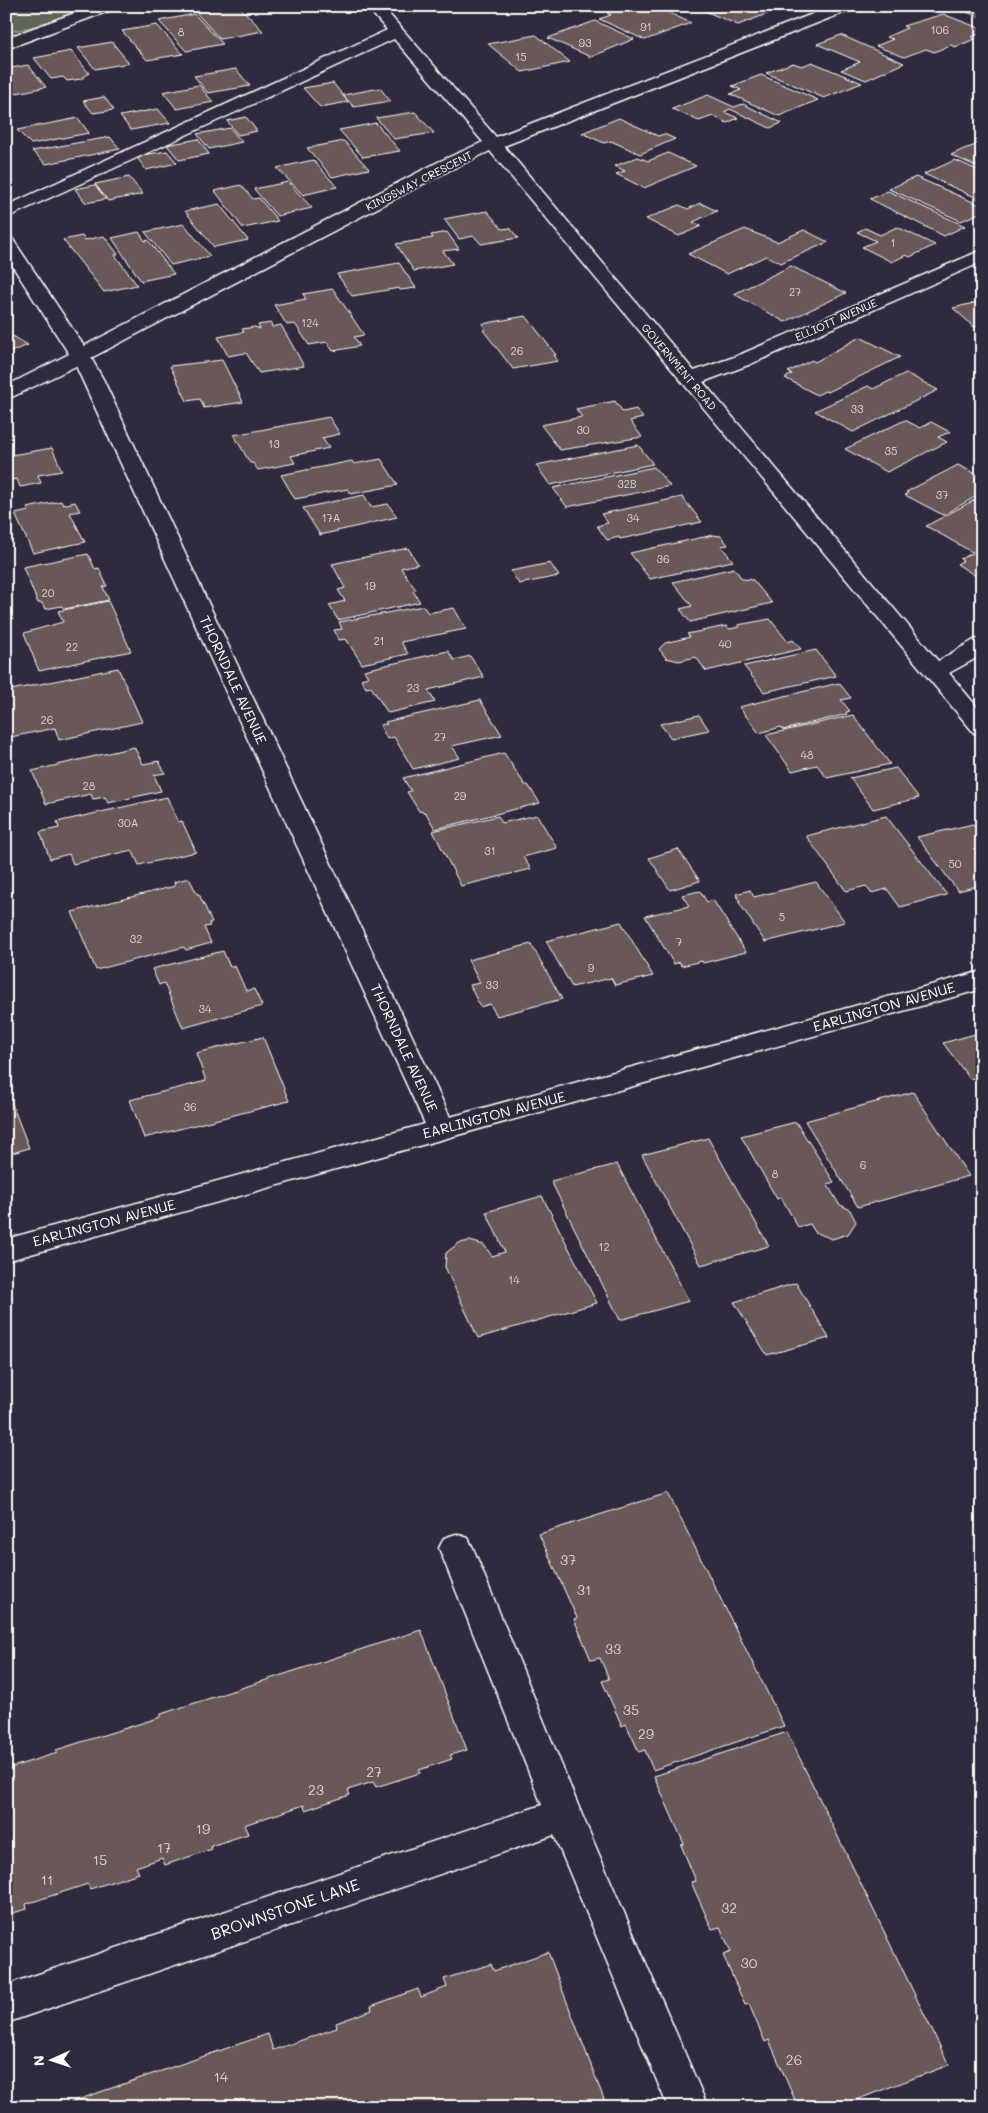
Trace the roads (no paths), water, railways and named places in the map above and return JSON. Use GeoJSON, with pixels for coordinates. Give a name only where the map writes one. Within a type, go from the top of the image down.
{"type":"FeatureCollection","features":[{"type":"Feature","properties":{"kind":"street"},"geometry":{"type":"LineString","coordinates":[[6,44],[109,6]]}},
{"type":"Feature","properties":{"kind":"street","name":"GOVERNMENT ROAD"},"geometry":{"type":"LineString","coordinates":[[374,6],[493,144],[982,728]]}},
{"type":"Feature","properties":{"kind":"street","name":"KINGSWAY CRESCENT"},"geometry":{"type":"LineString","coordinates":[[6,394],[436,170],[493,144],[848,6]]}},
{"type":"Feature","properties":{"kind":"street"},"geometry":{"type":"LineString","coordinates":[[6,213],[396,32]]}},
{"type":"Feature","properties":{"kind":"street","name":"THORNDALE AVENUE"},"geometry":{"type":"LineString","coordinates":[[6,242],[81,356],[442,1130]]}},
{"type":"Feature","properties":{"kind":"street","name":"ELLIOTT AVENUE"},"geometry":{"type":"LineString","coordinates":[[689,380],[744,360],[982,255]]}},
{"type":"Feature","properties":{"kind":"street"},"geometry":{"type":"LineString","coordinates":[[936,671],[982,645]]}},
{"type":"Feature","properties":{"kind":"street","name":"EARLINGTON AVENUE"},"geometry":{"type":"LineString","coordinates":[[6,1250],[982,980]]}},
{"type":"Feature","properties":{"kind":"street"},"geometry":{"type":"LineString","coordinates":[[456,1548],[564,1815],[688,2107]]}},
{"type":"Feature","properties":{"kind":"street","name":"BROWNSTONE LANE"},"geometry":{"type":"LineString","coordinates":[[6,2004],[564,1815]]}}]}
